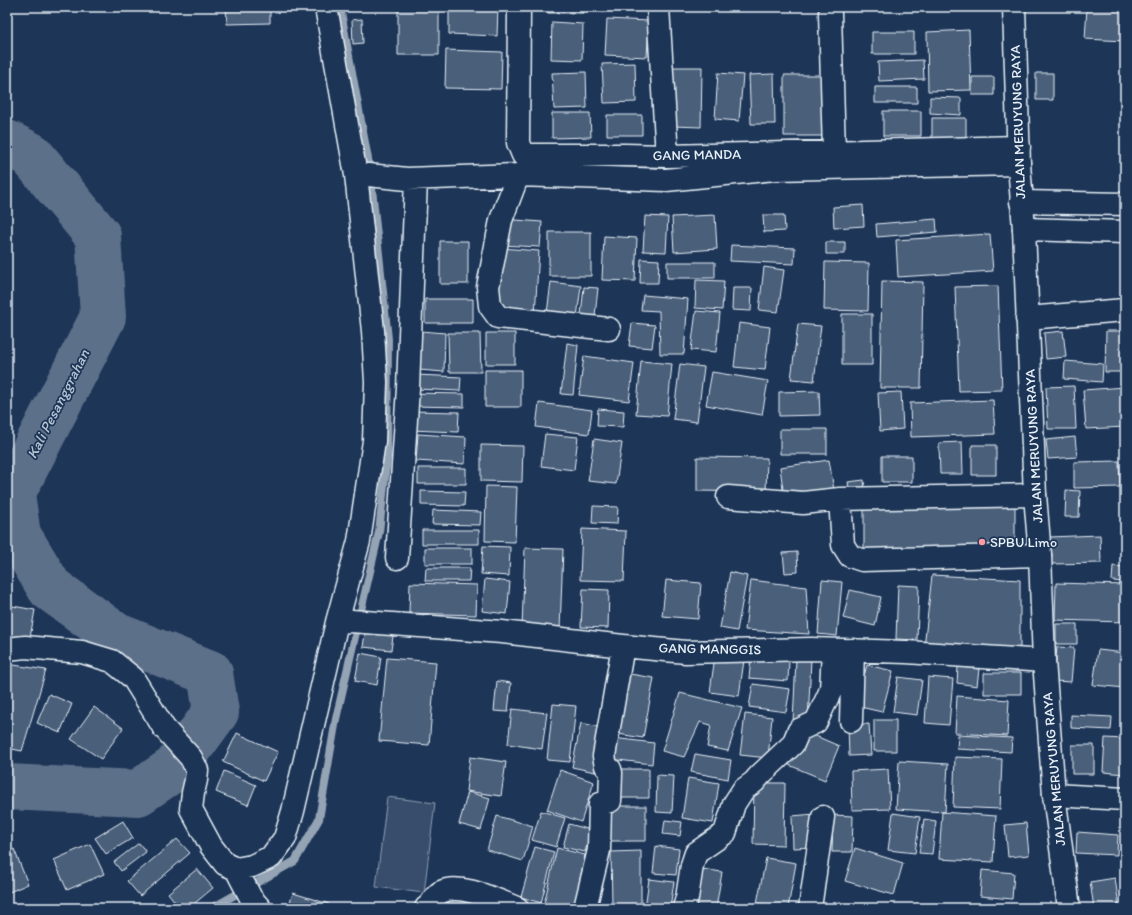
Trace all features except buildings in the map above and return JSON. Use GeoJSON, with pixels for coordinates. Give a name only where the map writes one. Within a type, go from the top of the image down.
{"type":"FeatureCollection","features":[{"type":"Feature","properties":{"kind":"street"},"geometry":{"type":"LineString","coordinates":[[7,649],[24,647],[82,652],[112,661],[133,678],[164,728],[191,758],[197,770],[192,793],[191,809],[211,846],[225,864],[236,869],[252,866],[271,857],[285,838],[344,622],[359,541],[374,441],[376,382],[362,175],[326,7]]}},
{"type":"Feature","properties":{"kind":"street","name":"GANG MANDA"},"geometry":{"type":"LineString","coordinates":[[519,7],[518,143],[523,154],[626,154],[667,156],[834,152],[1019,155]]}},
{"type":"Feature","properties":{"kind":"street"},"geometry":{"type":"LineString","coordinates":[[658,7],[667,156]]}},
{"type":"Feature","properties":{"kind":"street","name":"JALAN MERUYUNG RAYA"},"geometry":{"type":"LineString","coordinates":[[1014,7],[1021,202],[1024,229],[1035,495],[1040,555],[1044,661],[1054,795],[1069,908]]}},
{"type":"Feature","properties":{"kind":"street"},"geometry":{"type":"LineString","coordinates":[[830,13],[834,152]]}},
{"type":"Feature","properties":{"kind":"street","name":"GANG MANDA"},"geometry":{"type":"LineString","coordinates":[[362,175],[408,178],[518,175],[666,180],[775,169],[1019,155]]}},
{"type":"Feature","properties":{"kind":"street"},"geometry":{"type":"LineString","coordinates":[[518,175],[501,220],[488,287],[490,306],[498,317],[609,329]]}},
{"type":"Feature","properties":{"kind":"street"},"geometry":{"type":"LineString","coordinates":[[397,558],[408,388],[408,178]]}},
{"type":"Feature","properties":{"kind":"street"},"geometry":{"type":"LineString","coordinates":[[1021,202],[1125,204]]}},
{"type":"Feature","properties":{"kind":"street"},"geometry":{"type":"LineString","coordinates":[[1024,229],[1125,232]]}},
{"type":"Feature","properties":{"kind":"street"},"geometry":{"type":"LineString","coordinates":[[1027,318],[1125,310]]}},
{"type":"Feature","properties":{"kind":"street"},"geometry":{"type":"LineString","coordinates":[[728,498],[803,503],[840,499],[1035,495]]}},
{"type":"Feature","properties":{"kind":"street"},"geometry":{"type":"LineString","coordinates":[[840,499],[843,545],[850,556],[862,560],[1040,555]]}},
{"type":"Feature","properties":{"kind":"street","name":"GANG MANGGIS"},"geometry":{"type":"LineString","coordinates":[[344,622],[502,632],[686,652],[843,650],[906,652],[1044,661]]}},
{"type":"Feature","properties":{"kind":"street"},"geometry":{"type":"LineString","coordinates":[[585,908],[599,850],[600,804],[610,801],[611,773],[610,769],[606,766],[604,756],[623,646]]}},
{"type":"Feature","properties":{"kind":"street"},"geometry":{"type":"LineString","coordinates":[[843,650],[851,721]]}},
{"type":"Feature","properties":{"kind":"street"},"geometry":{"type":"LineString","coordinates":[[684,908],[692,865],[696,854],[725,833],[734,804],[743,790],[754,782],[794,744],[799,730],[816,722],[831,690],[843,650]]}},
{"type":"Feature","properties":{"kind":"street"},"geometry":{"type":"LineString","coordinates":[[1054,795],[1125,799]]}},
{"type":"Feature","properties":{"kind":"street"},"geometry":{"type":"LineString","coordinates":[[810,908],[823,816]]}},
{"type":"Feature","properties":{"kind":"street"},"geometry":{"type":"LineString","coordinates":[[236,869],[256,903]]}},
{"type":"Feature","properties":{"kind":"street"},"geometry":{"type":"LineString","coordinates":[[427,908],[440,892],[453,889],[471,891],[517,908]]}},
{"type":"Feature","properties":{"kind":"shaded area"},"geometry":{"type":"Polygon","coordinates":[[[387,797],[435,803],[424,893],[376,887],[387,797]]]}},
{"type":"Feature","properties":{"kind":"waterway"},"geometry":{"type":"LineString","coordinates":[[212,908],[295,861],[319,819],[336,719],[379,532],[387,457],[388,339],[370,170],[340,7]]}},
{"type":"Feature","properties":{"kind":"waterway","name":"Kali Pesanggrahan"},"geometry":{"type":"LineString","coordinates":[[7,143],[31,155],[98,236],[103,317],[12,494],[18,535],[50,588],[115,635],[210,673],[216,712],[175,768],[138,793],[7,787]]}},
{"type":"Feature","properties":{"kind":"place","name":"SPBU Limo"},"geometry":{"type":"Point","coordinates":[982,542]}}]}
